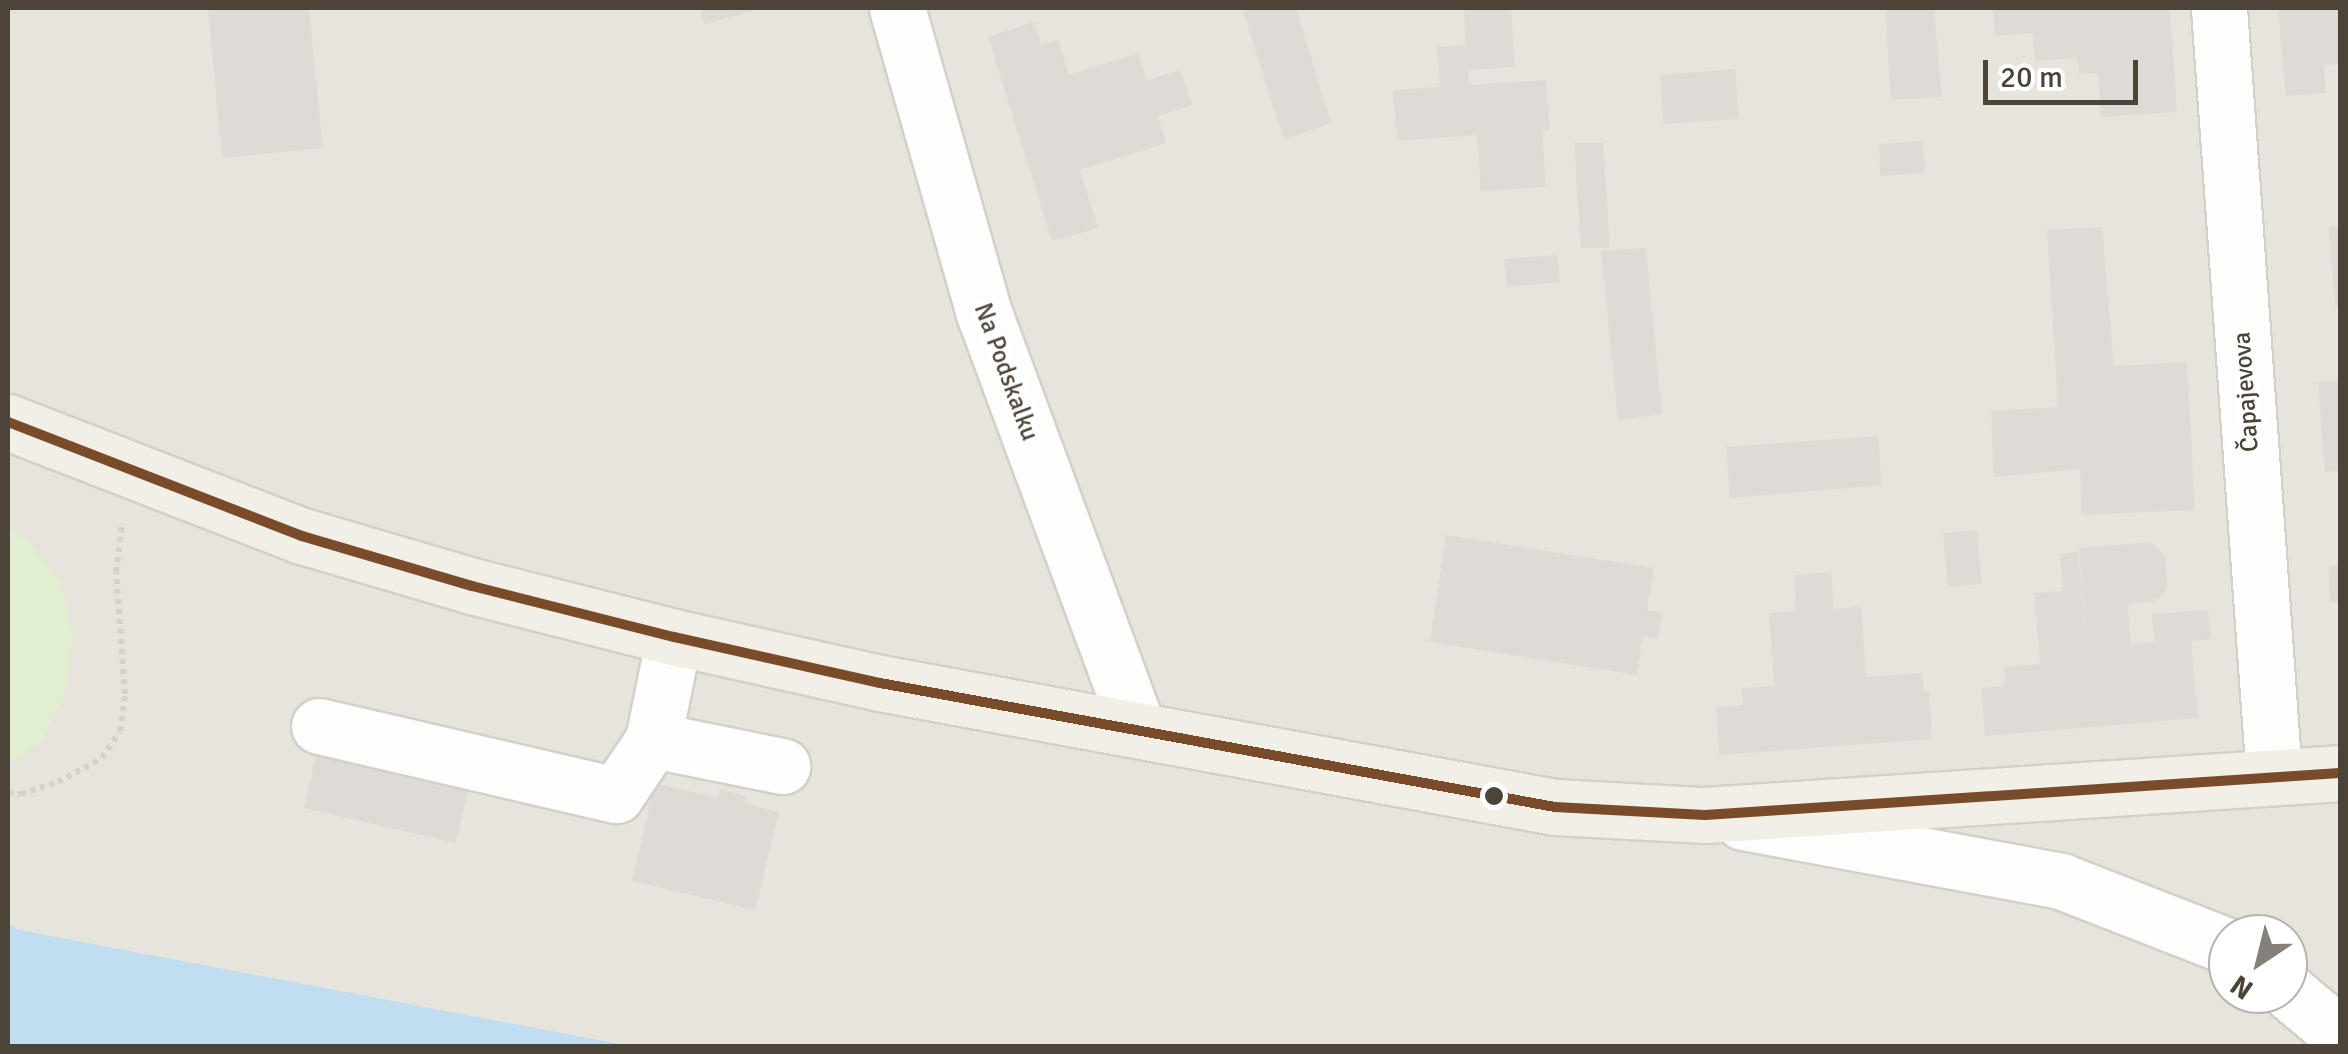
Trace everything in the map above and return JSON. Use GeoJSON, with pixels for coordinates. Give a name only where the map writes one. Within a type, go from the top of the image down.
{"type":"FeatureCollection","features":[{"type":"Feature","properties":{"kind":"main road"},"geometry":{"type":"LineString","coordinates":[[8,422],[140,477],[302,536],[472,586],[674,637],[880,683],[1411,784],[1556,807],[1705,815],[2340,773]]}},
{"type":"Feature","properties":{"kind":"street","name":"Na Podskalku"},"geometry":{"type":"LineString","coordinates":[[897,8],[984,313],[1138,730]]}},
{"type":"Feature","properties":{"kind":"street","name":"Čapajevova"},"geometry":{"type":"LineString","coordinates":[[2219,8],[2274,778]]}},
{"type":"Feature","properties":{"kind":"street"},"geometry":{"type":"LineString","coordinates":[[319,726],[616,795],[653,740],[674,637]]}},
{"type":"Feature","properties":{"kind":"street"},"geometry":{"type":"LineString","coordinates":[[653,740],[782,766]]}},
{"type":"Feature","properties":{"kind":"street"},"geometry":{"type":"LineString","coordinates":[[1705,815],[2061,881],[2208,938]]}},
{"type":"Feature","properties":{"kind":"street"},"geometry":{"type":"LineString","coordinates":[[2308,1008],[2340,1036]]}},
{"type":"Feature","properties":{"kind":"path"},"geometry":{"type":"LineString","coordinates":[[8,792],[21,794],[58,782],[102,758],[120,731],[125,694],[116,549],[140,477]]}},
{"type":"Feature","properties":{"kind":"shaded area"},"geometry":{"type":"Polygon","coordinates":[[[8,8],[2340,8],[2340,1046],[8,1046],[8,8]]]}},
{"type":"Feature","properties":{"kind":"green space"},"geometry":{"type":"Polygon","coordinates":[[[8,528],[26,540],[60,581],[73,636],[64,694],[43,739],[16,759],[8,760],[8,528]]]}},
{"type":"Feature","properties":{"kind":"water"},"geometry":{"type":"Polygon","coordinates":[[[8,924],[19,930],[630,1046],[8,1046],[8,924]]]}},
{"type":"Feature","properties":{"kind":"building"},"geometry":{"type":"Polygon","coordinates":[[[208,8],[309,8],[323,148],[222,158],[208,8]]]}},
{"type":"Feature","properties":{"kind":"building"},"geometry":{"type":"Polygon","coordinates":[[[700,8],[752,8],[753,11],[704,24],[700,8]]]}},
{"type":"Feature","properties":{"kind":"building"},"geometry":{"type":"Polygon","coordinates":[[[1242,8],[1296,8],[1331,123],[1284,140],[1242,8]]]}},
{"type":"Feature","properties":{"kind":"building"},"geometry":{"type":"Polygon","coordinates":[[[1464,8],[1511,8],[1515,67],[1469,70],[1469,85],[1546,80],[1550,130],[1542,131],[1546,187],[1481,191],[1477,135],[1397,141],[1393,90],[1440,87],[1437,47],[1466,45],[1464,8]]]}},
{"type":"Feature","properties":{"kind":"building"},"geometry":{"type":"Polygon","coordinates":[[[1885,8],[1934,8],[1942,97],[1891,100],[1885,8]]]}},
{"type":"Feature","properties":{"kind":"building"},"geometry":{"type":"Polygon","coordinates":[[[1993,8],[2170,8],[2177,112],[2101,117],[2098,73],[2079,74],[2077,58],[2035,61],[2033,33],[1995,36],[1993,8]]]}},
{"type":"Feature","properties":{"kind":"building"},"geometry":{"type":"Polygon","coordinates":[[[2278,8],[2340,8],[2340,64],[2324,65],[2326,93],[2286,96],[2278,8]]]}},
{"type":"Feature","properties":{"kind":"building"},"geometry":{"type":"Polygon","coordinates":[[[1034,22],[1041,45],[1058,40],[1069,75],[1138,53],[1147,80],[1180,70],[1192,105],[1158,116],[1166,143],[1080,170],[1098,228],[1052,241],[988,37],[1034,22]]]}},
{"type":"Feature","properties":{"kind":"building"},"geometry":{"type":"Polygon","coordinates":[[[1735,69],[1739,119],[1663,124],[1660,75],[1735,69]]]}},
{"type":"Feature","properties":{"kind":"building"},"geometry":{"type":"Polygon","coordinates":[[[1923,141],[1925,173],[1880,176],[1879,144],[1923,141]]]}},
{"type":"Feature","properties":{"kind":"building"},"geometry":{"type":"Polygon","coordinates":[[[1574,143],[1603,143],[1610,248],[1581,248],[1574,143]]]}},
{"type":"Feature","properties":{"kind":"building"},"geometry":{"type":"Polygon","coordinates":[[[2340,226],[2340,305],[2335,306],[2329,227],[2340,226]]]}},
{"type":"Feature","properties":{"kind":"building"},"geometry":{"type":"Polygon","coordinates":[[[2102,227],[2114,366],[2187,362],[2195,510],[2082,515],[2080,469],[1994,477],[1991,411],[2058,407],[2047,230],[2102,227]]]}},
{"type":"Feature","properties":{"kind":"building"},"geometry":{"type":"Polygon","coordinates":[[[1646,248],[1662,414],[1618,420],[1601,251],[1646,248]]]}},
{"type":"Feature","properties":{"kind":"building"},"geometry":{"type":"Polygon","coordinates":[[[1557,255],[1560,282],[1507,287],[1504,259],[1557,255]]]}},
{"type":"Feature","properties":{"kind":"building"},"geometry":{"type":"Polygon","coordinates":[[[2340,381],[2340,471],[2325,472],[2318,382],[2340,381]]]}},
{"type":"Feature","properties":{"kind":"building"},"geometry":{"type":"Polygon","coordinates":[[[1878,436],[1882,485],[1730,498],[1726,447],[1878,436]]]}},
{"type":"Feature","properties":{"kind":"building"},"geometry":{"type":"Polygon","coordinates":[[[1977,530],[1982,584],[1948,587],[1943,533],[1977,530]]]}},
{"type":"Feature","properties":{"kind":"building"},"geometry":{"type":"Polygon","coordinates":[[[1446,535],[1654,568],[1647,610],[1662,613],[1658,639],[1643,636],[1637,675],[1430,642],[1446,535]]]}},
{"type":"Feature","properties":{"kind":"building"},"geometry":{"type":"Polygon","coordinates":[[[2151,542],[2165,555],[2167,589],[2156,601],[2128,604],[2131,645],[2155,642],[2152,614],[2208,610],[2211,639],[2191,641],[2198,718],[1985,736],[1981,688],[2005,686],[2004,667],[2040,664],[2034,593],[2063,591],[2060,554],[2078,552],[2088,652],[2079,548],[2151,542]]]}},
{"type":"Feature","properties":{"kind":"building"},"geometry":{"type":"Polygon","coordinates":[[[2340,565],[2340,602],[2330,602],[2329,566],[2340,565]]]}},
{"type":"Feature","properties":{"kind":"building"},"geometry":{"type":"Polygon","coordinates":[[[1831,572],[1834,609],[1861,606],[1866,677],[1922,673],[1924,692],[1929,691],[1932,739],[1719,755],[1716,707],[1743,705],[1741,688],[1774,686],[1769,613],[1796,611],[1794,575],[1831,572]]]}},
{"type":"Feature","properties":{"kind":"building"},"geometry":{"type":"Polygon","coordinates":[[[316,756],[468,791],[456,843],[304,808],[316,756]]]}},
{"type":"Feature","properties":{"kind":"building"},"geometry":{"type":"Polygon","coordinates":[[[655,783],[717,798],[720,789],[746,796],[744,803],[779,812],[755,910],[632,881],[655,783]]]}},
{"type":"Feature","properties":{"kind":"transit line"},"geometry":{"type":"LineString","coordinates":[[8,422],[302,536],[472,586],[674,637],[880,683],[1555,807],[1705,815],[2340,773]]}}]}
